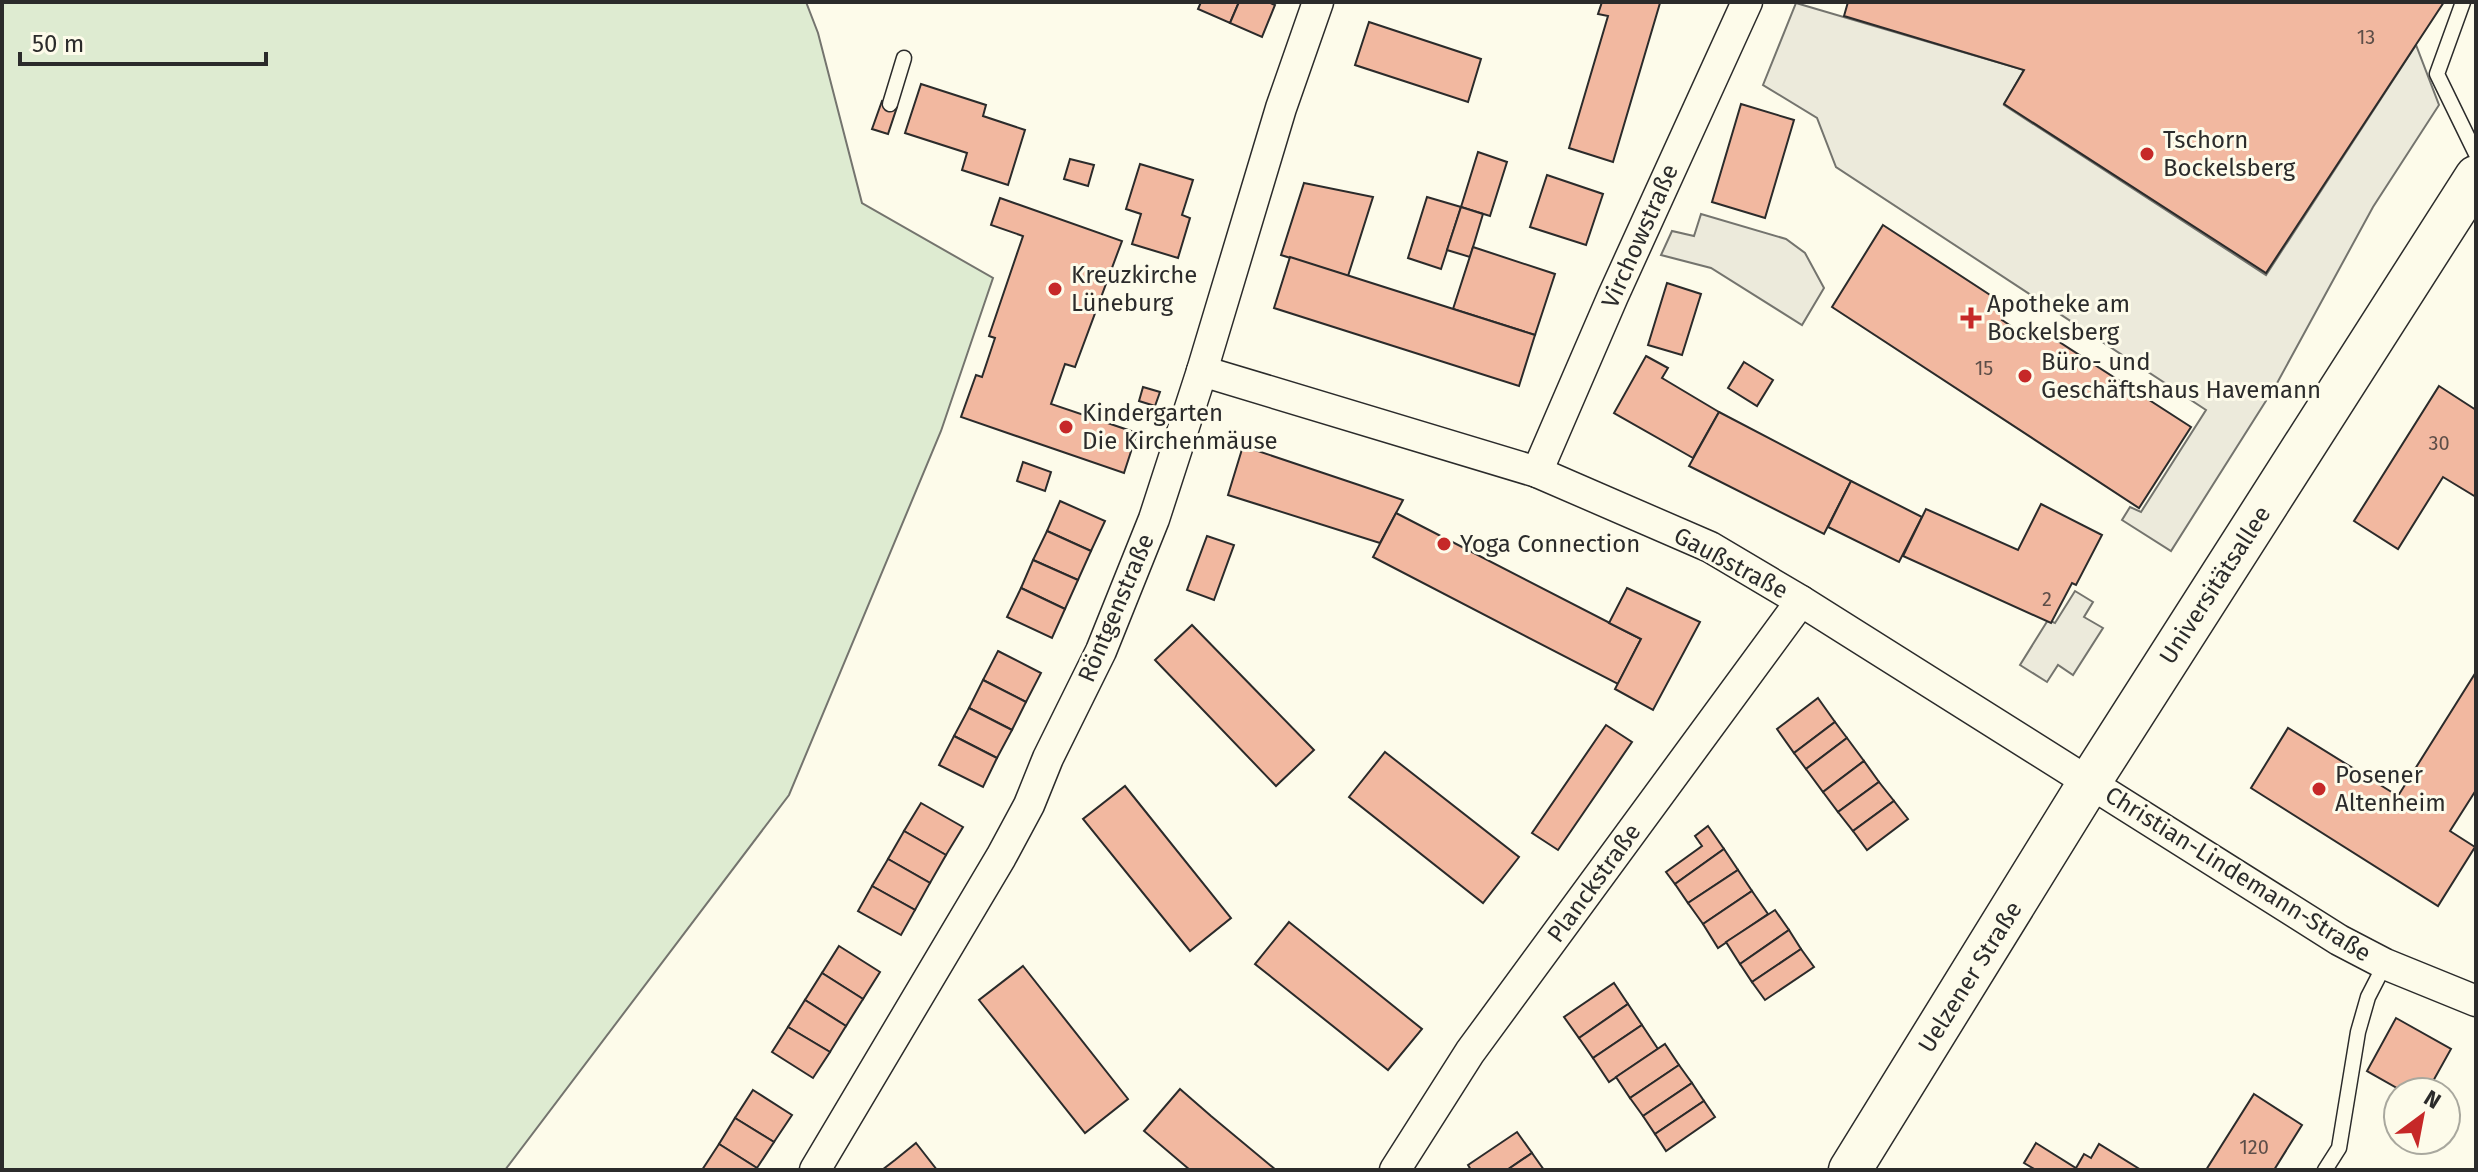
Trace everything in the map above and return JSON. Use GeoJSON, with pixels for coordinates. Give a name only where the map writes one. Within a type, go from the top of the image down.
{"type":"FeatureCollection","features":[{"type":"Feature","properties":{"kind":"main road","name":"Universitätsallee"},"geometry":{"type":"LineString","coordinates":[[2089,783],[2476,177]]}},
{"type":"Feature","properties":{"kind":"main road","name":"Uelzener Straße"},"geometry":{"type":"LineString","coordinates":[[1850,1170],[2089,783]]}},
{"type":"Feature","properties":{"kind":"street","name":"Röntgenstraße"},"geometry":{"type":"LineString","coordinates":[[815,1170],[969,914],[1029,805],[1048,758],[1101,651],[1154,519],[1281,108],[1318,2]]}},
{"type":"Feature","properties":{"kind":"street","name":"Virchowstraße"},"geometry":{"type":"LineString","coordinates":[[1537,472],[1613,296],[1747,2]]}},
{"type":"Feature","properties":{"kind":"street","name":"Gaußstraße"},"geometry":{"type":"LineString","coordinates":[[1202,371],[1537,472],[1710,547],[2089,783]]}},
{"type":"Feature","properties":{"kind":"street","name":"Planckstraße"},"geometry":{"type":"LineString","coordinates":[[1395,1170],[1470,1052],[1801,601]]}},
{"type":"Feature","properties":{"kind":"street","name":"Christian-Lindemann-Straße"},"geometry":{"type":"LineString","coordinates":[[2089,783],[2339,940],[2385,964],[2476,1001]]}},
{"type":"Feature","properties":{"kind":"lane"},"geometry":{"type":"LineString","coordinates":[[2463,2],[2437,74],[2476,154]]}},
{"type":"Feature","properties":{"kind":"lane"},"geometry":{"type":"LineString","coordinates":[[890,104],[904,58]]}},
{"type":"Feature","properties":{"kind":"lane"},"geometry":{"type":"LineString","coordinates":[[2325,1170],[2339,1148],[2358,1032],[2368,997],[2385,964]]}},
{"type":"Feature","properties":{"kind":"green space"},"geometry":{"type":"Polygon","coordinates":[[[2,2],[806,2],[818,33],[862,203],[993,278],[941,431],[789,795],[505,1170],[2,1170],[2,2]]]}},
{"type":"Feature","properties":{"kind":"shaded area"},"geometry":{"type":"Polygon","coordinates":[[[1796,3],[2024,70],[2004,105],[2266,275],[2416,45],[2439,105],[2373,207],[2276,385],[2171,551],[2122,520],[2130,507],[2141,512],[2206,410],[1836,167],[1817,118],[1763,85],[1796,3]]]}},
{"type":"Feature","properties":{"kind":"shaded area"},"geometry":{"type":"Polygon","coordinates":[[[1701,214],[1786,239],[1805,253],[1824,288],[1802,325],[1711,268],[1661,255],[1672,231],[1694,236],[1701,214]]]}},
{"type":"Feature","properties":{"kind":"shaded area"},"geometry":{"type":"Polygon","coordinates":[[[2075,591],[2093,602],[2084,617],[2103,628],[2073,675],[2058,665],[2047,682],[2020,665],[2048,620],[2055,623],[2075,591]]]}},
{"type":"Feature","properties":{"kind":"building"},"geometry":{"type":"Polygon","coordinates":[[[1201,2],[1239,2],[1230,23],[1198,9],[1201,2]]]}},
{"type":"Feature","properties":{"kind":"building"},"geometry":{"type":"Polygon","coordinates":[[[1239,2],[1268,2],[1275,5],[1262,37],[1230,23],[1239,2]]]}},
{"type":"Feature","properties":{"kind":"building"},"geometry":{"type":"Polygon","coordinates":[[[1602,2],[1660,3],[1613,162],[1569,148],[1608,16],[1598,14],[1602,2]]]}},
{"type":"Feature","properties":{"kind":"building"},"geometry":{"type":"Polygon","coordinates":[[[1848,2],[2444,2],[2266,273],[2004,104],[2024,70],[1844,16],[1848,2]]]}},
{"type":"Feature","properties":{"kind":"building"},"geometry":{"type":"Polygon","coordinates":[[[1369,22],[1481,59],[1468,102],[1355,65],[1369,22]]]}},
{"type":"Feature","properties":{"kind":"building"},"geometry":{"type":"Polygon","coordinates":[[[921,84],[986,105],[983,116],[1025,130],[1008,185],[962,170],[967,153],[905,133],[921,84]]]}},
{"type":"Feature","properties":{"kind":"building"},"geometry":{"type":"Polygon","coordinates":[[[882,101],[897,107],[888,134],[872,129],[882,101]]]}},
{"type":"Feature","properties":{"kind":"building"},"geometry":{"type":"Polygon","coordinates":[[[1741,104],[1794,120],[1765,218],[1712,202],[1741,104]]]}},
{"type":"Feature","properties":{"kind":"building"},"geometry":{"type":"Polygon","coordinates":[[[1478,152],[1507,162],[1490,216],[1461,207],[1478,152]]]}},
{"type":"Feature","properties":{"kind":"building"},"geometry":{"type":"Polygon","coordinates":[[[1070,159],[1094,165],[1088,186],[1064,179],[1070,159]]]}},
{"type":"Feature","properties":{"kind":"building"},"geometry":{"type":"Polygon","coordinates":[[[1140,164],[1193,180],[1182,215],[1190,218],[1178,258],[1132,244],[1141,214],[1126,209],[1140,164]]]}},
{"type":"Feature","properties":{"kind":"building"},"geometry":{"type":"Polygon","coordinates":[[[1547,175],[1603,194],[1586,245],[1530,227],[1547,175]]]}},
{"type":"Feature","properties":{"kind":"building"},"geometry":{"type":"Polygon","coordinates":[[[1304,183],[1373,197],[1348,276],[1281,255],[1304,183]]]}},
{"type":"Feature","properties":{"kind":"building"},"geometry":{"type":"Polygon","coordinates":[[[1427,197],[1461,207],[1441,269],[1408,258],[1427,197]]]}},
{"type":"Feature","properties":{"kind":"building","name":"Kreuzkirche Lüneburg"},"geometry":{"type":"Polygon","coordinates":[[[1000,198],[1122,241],[1075,367],[1065,364],[1051,404],[1137,433],[1124,473],[961,417],[976,375],[982,377],[995,338],[989,336],[1023,236],[991,225],[1000,198]]]}},
{"type":"Feature","properties":{"kind":"building"},"geometry":{"type":"Polygon","coordinates":[[[1461,207],[1483,214],[1470,257],[1447,250],[1461,207]]]}},
{"type":"Feature","properties":{"kind":"building","name":"Büro- und Geschäftshaus Havemann"},"geometry":{"type":"Polygon","coordinates":[[[1883,225],[2010,308],[2002,320],[2032,340],[2039,329],[2191,427],[2139,508],[1832,307],[1883,225]]]}},
{"type":"Feature","properties":{"kind":"building"},"geometry":{"type":"Polygon","coordinates":[[[1473,247],[1555,274],[1535,335],[1453,309],[1473,247]]]}},
{"type":"Feature","properties":{"kind":"building"},"geometry":{"type":"Polygon","coordinates":[[[1290,257],[1535,335],[1519,386],[1274,308],[1290,257]]]}},
{"type":"Feature","properties":{"kind":"building"},"geometry":{"type":"Polygon","coordinates":[[[1667,283],[1701,294],[1682,355],[1648,345],[1667,283]]]}},
{"type":"Feature","properties":{"kind":"building"},"geometry":{"type":"Polygon","coordinates":[[[1646,356],[1668,368],[1662,378],[1719,412],[1693,458],[1614,413],[1646,356]]]}},
{"type":"Feature","properties":{"kind":"building"},"geometry":{"type":"Polygon","coordinates":[[[1744,362],[1773,380],[1757,406],[1728,388],[1744,362]]]}},
{"type":"Feature","properties":{"kind":"building"},"geometry":{"type":"Polygon","coordinates":[[[2439,386],[2476,410],[2476,497],[2443,477],[2398,549],[2354,521],[2439,386]]]}},
{"type":"Feature","properties":{"kind":"building"},"geometry":{"type":"Polygon","coordinates":[[[1143,387],[1160,392],[1155,406],[1139,401],[1143,387]]]}},
{"type":"Feature","properties":{"kind":"building"},"geometry":{"type":"Polygon","coordinates":[[[1719,412],[1851,481],[1824,534],[1689,466],[1719,412]]]}},
{"type":"Feature","properties":{"kind":"building"},"geometry":{"type":"Polygon","coordinates":[[[1243,446],[1403,500],[1380,543],[1228,495],[1243,446]]]}},
{"type":"Feature","properties":{"kind":"building"},"geometry":{"type":"Polygon","coordinates":[[[1023,462],[1051,472],[1045,491],[1017,481],[1023,462]]]}},
{"type":"Feature","properties":{"kind":"building"},"geometry":{"type":"Polygon","coordinates":[[[1851,481],[1922,517],[1899,562],[1828,527],[1851,481]]]}},
{"type":"Feature","properties":{"kind":"building"},"geometry":{"type":"Polygon","coordinates":[[[1060,501],[1105,521],[1091,551],[1047,531],[1060,501]]]}},
{"type":"Feature","properties":{"kind":"building"},"geometry":{"type":"Polygon","coordinates":[[[2041,504],[2102,535],[2076,585],[2072,583],[2051,623],[1903,556],[1926,509],[2018,550],[2041,504]]]}},
{"type":"Feature","properties":{"kind":"building"},"geometry":{"type":"Polygon","coordinates":[[[1396,513],[1641,639],[1618,684],[1373,557],[1396,513]]]}},
{"type":"Feature","properties":{"kind":"building"},"geometry":{"type":"Polygon","coordinates":[[[1047,531],[1091,551],[1078,580],[1033,560],[1047,531]]]}},
{"type":"Feature","properties":{"kind":"building"},"geometry":{"type":"Polygon","coordinates":[[[1207,536],[1234,545],[1214,600],[1187,590],[1207,536]]]}},
{"type":"Feature","properties":{"kind":"building"},"geometry":{"type":"Polygon","coordinates":[[[1033,560],[1078,580],[1065,609],[1021,588],[1033,560]]]}},
{"type":"Feature","properties":{"kind":"building"},"geometry":{"type":"Polygon","coordinates":[[[1021,588],[1065,609],[1052,638],[1007,617],[1021,588]]]}},
{"type":"Feature","properties":{"kind":"building"},"geometry":{"type":"Polygon","coordinates":[[[1627,588],[1700,622],[1653,710],[1615,689],[1641,639],[1609,623],[1627,588]]]}},
{"type":"Feature","properties":{"kind":"building"},"geometry":{"type":"Polygon","coordinates":[[[1192,625],[1314,750],[1276,786],[1155,660],[1192,625]]]}},
{"type":"Feature","properties":{"kind":"building"},"geometry":{"type":"Polygon","coordinates":[[[998,651],[1041,673],[1026,702],[983,680],[998,651]]]}},
{"type":"Feature","properties":{"kind":"building","name":"Posener Altenheim"},"geometry":{"type":"Polygon","coordinates":[[[2476,672],[2476,790],[2450,831],[2475,847],[2438,906],[2251,788],[2288,728],[2398,796],[2476,672]]]}},
{"type":"Feature","properties":{"kind":"building"},"geometry":{"type":"Polygon","coordinates":[[[983,680],[1026,702],[1012,730],[969,708],[983,680]]]}},
{"type":"Feature","properties":{"kind":"building"},"geometry":{"type":"Polygon","coordinates":[[[1818,698],[1835,722],[1794,753],[1777,729],[1818,698]]]}},
{"type":"Feature","properties":{"kind":"building"},"geometry":{"type":"Polygon","coordinates":[[[969,708],[1012,730],[997,758],[954,736],[969,708]]]}},
{"type":"Feature","properties":{"kind":"building"},"geometry":{"type":"Polygon","coordinates":[[[1835,722],[1847,738],[1806,769],[1794,753],[1835,722]]]}},
{"type":"Feature","properties":{"kind":"building"},"geometry":{"type":"Polygon","coordinates":[[[1606,725],[1632,742],[1558,850],[1532,833],[1606,725]]]}},
{"type":"Feature","properties":{"kind":"building"},"geometry":{"type":"Polygon","coordinates":[[[954,736],[997,758],[983,787],[939,765],[954,736]]]}},
{"type":"Feature","properties":{"kind":"building"},"geometry":{"type":"Polygon","coordinates":[[[1847,738],[1864,761],[1823,792],[1806,769],[1847,738]]]}},
{"type":"Feature","properties":{"kind":"building"},"geometry":{"type":"Polygon","coordinates":[[[1385,752],[1519,857],[1483,903],[1349,797],[1385,752]]]}},
{"type":"Feature","properties":{"kind":"building"},"geometry":{"type":"Polygon","coordinates":[[[1864,761],[1879,782],[1838,812],[1823,792],[1864,761]]]}},
{"type":"Feature","properties":{"kind":"building"},"geometry":{"type":"Polygon","coordinates":[[[1879,782],[1894,801],[1853,831],[1838,812],[1879,782]]]}},
{"type":"Feature","properties":{"kind":"building"},"geometry":{"type":"Polygon","coordinates":[[[1125,786],[1231,918],[1190,951],[1083,819],[1125,786]]]}},
{"type":"Feature","properties":{"kind":"building"},"geometry":{"type":"Polygon","coordinates":[[[1894,801],[1908,819],[1867,850],[1853,831],[1894,801]]]}},
{"type":"Feature","properties":{"kind":"building"},"geometry":{"type":"Polygon","coordinates":[[[921,803],[963,827],[946,855],[904,831],[921,803]]]}},
{"type":"Feature","properties":{"kind":"building"},"geometry":{"type":"Polygon","coordinates":[[[1708,826],[1724,849],[1675,884],[1666,872],[1702,846],[1695,836],[1708,826]]]}},
{"type":"Feature","properties":{"kind":"building"},"geometry":{"type":"Polygon","coordinates":[[[904,831],[946,855],[930,883],[888,859],[904,831]]]}},
{"type":"Feature","properties":{"kind":"building"},"geometry":{"type":"Polygon","coordinates":[[[1724,849],[1738,870],[1688,903],[1675,884],[1724,849]]]}},
{"type":"Feature","properties":{"kind":"building"},"geometry":{"type":"Polygon","coordinates":[[[888,859],[930,883],[915,910],[872,886],[888,859]]]}},
{"type":"Feature","properties":{"kind":"building"},"geometry":{"type":"Polygon","coordinates":[[[1738,870],[1752,891],[1703,924],[1688,903],[1738,870]]]}},
{"type":"Feature","properties":{"kind":"building"},"geometry":{"type":"Polygon","coordinates":[[[872,886],[915,910],[901,935],[858,911],[872,886]]]}},
{"type":"Feature","properties":{"kind":"building"},"geometry":{"type":"Polygon","coordinates":[[[1752,891],[1768,914],[1718,948],[1703,924],[1752,891]]]}},
{"type":"Feature","properties":{"kind":"building"},"geometry":{"type":"Polygon","coordinates":[[[1775,910],[1789,930],[1740,964],[1726,942],[1775,910]]]}},
{"type":"Feature","properties":{"kind":"building"},"geometry":{"type":"Polygon","coordinates":[[[1289,922],[1422,1029],[1388,1070],[1255,964],[1289,922]]]}},
{"type":"Feature","properties":{"kind":"building"},"geometry":{"type":"Polygon","coordinates":[[[1789,930],[1801,949],[1752,982],[1740,964],[1789,930]]]}},
{"type":"Feature","properties":{"kind":"building"},"geometry":{"type":"Polygon","coordinates":[[[839,946],[880,972],[863,999],[822,973],[839,946]]]}},
{"type":"Feature","properties":{"kind":"building"},"geometry":{"type":"Polygon","coordinates":[[[1801,949],[1814,967],[1765,1000],[1752,982],[1801,949]]]}},
{"type":"Feature","properties":{"kind":"building"},"geometry":{"type":"Polygon","coordinates":[[[1023,966],[1128,1099],[1085,1133],[979,1000],[1023,966]]]}},
{"type":"Feature","properties":{"kind":"building"},"geometry":{"type":"Polygon","coordinates":[[[822,973],[863,999],[846,1026],[805,1000],[822,973]]]}},
{"type":"Feature","properties":{"kind":"building"},"geometry":{"type":"Polygon","coordinates":[[[1614,983],[1628,1004],[1579,1038],[1564,1017],[1614,983]]]}},
{"type":"Feature","properties":{"kind":"building"},"geometry":{"type":"Polygon","coordinates":[[[805,1000],[846,1026],[830,1052],[788,1027],[805,1000]]]}},
{"type":"Feature","properties":{"kind":"building"},"geometry":{"type":"Polygon","coordinates":[[[1628,1004],[1642,1025],[1593,1058],[1579,1038],[1628,1004]]]}},
{"type":"Feature","properties":{"kind":"building"},"geometry":{"type":"Polygon","coordinates":[[[2396,1018],[2451,1049],[2436,1076],[2382,1076],[2382,1080],[2367,1071],[2396,1018]]]}},
{"type":"Feature","properties":{"kind":"building"},"geometry":{"type":"Polygon","coordinates":[[[1642,1025],[1658,1049],[1609,1082],[1593,1058],[1642,1025]]]}},
{"type":"Feature","properties":{"kind":"building"},"geometry":{"type":"Polygon","coordinates":[[[788,1027],[830,1052],[813,1078],[772,1052],[788,1027]]]}},
{"type":"Feature","properties":{"kind":"building"},"geometry":{"type":"Polygon","coordinates":[[[1665,1044],[1679,1065],[1630,1098],[1616,1077],[1665,1044]]]}},
{"type":"Feature","properties":{"kind":"building"},"geometry":{"type":"Polygon","coordinates":[[[1679,1065],[1692,1083],[1643,1116],[1630,1098],[1679,1065]]]}},
{"type":"Feature","properties":{"kind":"building"},"geometry":{"type":"Polygon","coordinates":[[[1692,1083],[1704,1101],[1655,1134],[1643,1116],[1692,1083]]]}},
{"type":"Feature","properties":{"kind":"building"},"geometry":{"type":"Polygon","coordinates":[[[1180,1089],[1276,1170],[1190,1170],[1144,1131],[1180,1089]]]}},
{"type":"Feature","properties":{"kind":"building"},"geometry":{"type":"Polygon","coordinates":[[[753,1090],[792,1115],[774,1142],[735,1118],[753,1090]]]}},
{"type":"Feature","properties":{"kind":"building"},"geometry":{"type":"Polygon","coordinates":[[[2254,1094],[2302,1125],[2274,1170],[2206,1170],[2254,1094]]]}},
{"type":"Feature","properties":{"kind":"building"},"geometry":{"type":"Polygon","coordinates":[[[1704,1101],[1715,1117],[1666,1151],[1655,1134],[1704,1101]]]}},
{"type":"Feature","properties":{"kind":"building"},"geometry":{"type":"Polygon","coordinates":[[[735,1118],[774,1142],[757,1168],[719,1144],[735,1118]]]}},
{"type":"Feature","properties":{"kind":"building"},"geometry":{"type":"Polygon","coordinates":[[[1517,1132],[1532,1153],[1507,1170],[1471,1170],[1468,1165],[1517,1132]]]}},
{"type":"Feature","properties":{"kind":"building"},"geometry":{"type":"Polygon","coordinates":[[[916,1143],[937,1170],[882,1170],[895,1160],[916,1143]]]}},
{"type":"Feature","properties":{"kind":"building"},"geometry":{"type":"Polygon","coordinates":[[[2036,1143],[2076,1168],[2084,1154],[2091,1158],[2099,1144],[2141,1170],[2036,1170],[2024,1163],[2036,1143]]]}},
{"type":"Feature","properties":{"kind":"building"},"geometry":{"type":"Polygon","coordinates":[[[719,1144],[757,1168],[756,1170],[702,1170],[719,1144]]]}},
{"type":"Feature","properties":{"kind":"building"},"geometry":{"type":"Polygon","coordinates":[[[1532,1153],[1544,1170],[1507,1170],[1532,1153]]]}},
{"type":"Feature","properties":{"kind":"place","name":"Tschorn Bockelsberg"},"geometry":{"type":"Point","coordinates":[2147,154]}},
{"type":"Feature","properties":{"kind":"place","name":"Kreuzkirche Lüneburg"},"geometry":{"type":"Point","coordinates":[1055,289]}},
{"type":"Feature","properties":{"kind":"place","name":"Apotheke am Bockelsberg"},"geometry":{"type":"Point","coordinates":[1971,318]}},
{"type":"Feature","properties":{"kind":"place","name":"Büro- und Geschäftshaus Havemann"},"geometry":{"type":"Point","coordinates":[2025,376]}},
{"type":"Feature","properties":{"kind":"place","name":"Kindergarten Die Kirchenmäuse"},"geometry":{"type":"Point","coordinates":[1066,427]}},
{"type":"Feature","properties":{"kind":"place","name":"Yoga Connection"},"geometry":{"type":"Point","coordinates":[1444,544]}},
{"type":"Feature","properties":{"kind":"place","name":"Posener Altenheim"},"geometry":{"type":"Point","coordinates":[2319,789]}}]}
